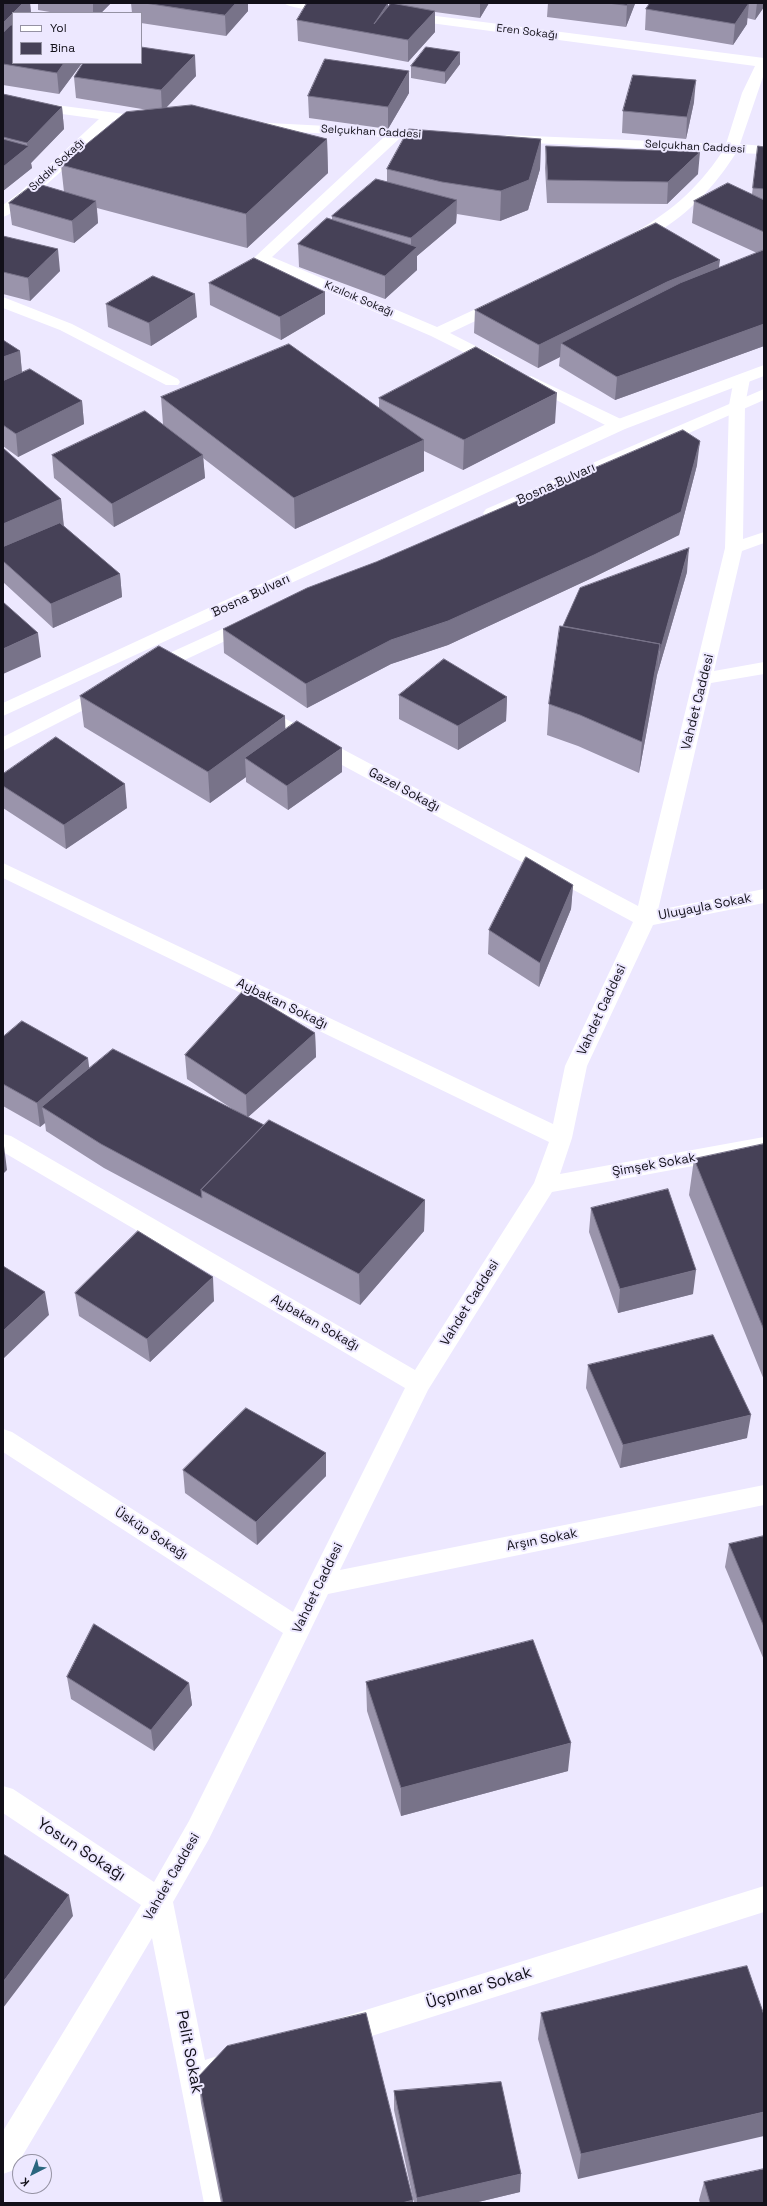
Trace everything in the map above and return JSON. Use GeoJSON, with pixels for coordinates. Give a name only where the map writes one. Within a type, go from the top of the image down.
{"type":"FeatureCollection","features":[{"type":"Feature","properties":{"kind":"street"},"geometry":{"type":"LineString","coordinates":[[291,3],[346,9]]}},
{"type":"Feature","properties":{"kind":"street","name":"Eren Sokağı"},"geometry":{"type":"LineString","coordinates":[[394,15],[764,62]]}},
{"type":"Feature","properties":{"kind":"street"},"geometry":{"type":"LineString","coordinates":[[621,245],[656,228],[692,202],[731,148],[755,80],[764,62]]}},
{"type":"Feature","properties":{"kind":"street"},"geometry":{"type":"LineString","coordinates":[[3,102],[109,117],[159,122]]}},
{"type":"Feature","properties":{"kind":"street","name":"Sıddık Sokağı"},"geometry":{"type":"LineString","coordinates":[[3,212],[24,196],[109,117]]}},
{"type":"Feature","properties":{"kind":"street","name":"Selçukhan Caddesi"},"geometry":{"type":"LineString","coordinates":[[238,125],[452,135]]}},
{"type":"Feature","properties":{"kind":"street","name":"Kızılcık Sokağı"},"geometry":{"type":"LineString","coordinates":[[397,133],[262,258],[437,332],[619,425]]}},
{"type":"Feature","properties":{"kind":"street","name":"Selçukhan Caddesi"},"geometry":{"type":"LineString","coordinates":[[500,138],[764,150]]}},
{"type":"Feature","properties":{"kind":"street"},"geometry":{"type":"LineString","coordinates":[[437,332],[515,297]]}},
{"type":"Feature","properties":{"kind":"street"},"geometry":{"type":"LineString","coordinates":[[3,302],[66,327],[172,382]]}},
{"type":"Feature","properties":{"kind":"street","name":"Bosna Bulvarı"},"geometry":{"type":"LineString","coordinates":[[3,710],[619,425],[764,370]]}},
{"type":"Feature","properties":{"kind":"street","name":"Vahdet Caddesi"},"geometry":{"type":"LineString","coordinates":[[3,2159],[159,1901],[199,1830],[419,1384],[545,1185],[561,1138],[576,1066],[645,919],[704,678],[734,548],[738,405],[742,379]]}},
{"type":"Feature","properties":{"kind":"street","name":"Bosna Bulvarı"},"geometry":{"type":"LineString","coordinates":[[480,518],[764,394]]}},
{"type":"Feature","properties":{"kind":"street"},"geometry":{"type":"LineString","coordinates":[[734,548],[764,537]]}},
{"type":"Feature","properties":{"kind":"street","name":"Bosna Bulvarı"},"geometry":{"type":"LineString","coordinates":[[3,745],[163,662],[264,616]]}},
{"type":"Feature","properties":{"kind":"street"},"geometry":{"type":"LineString","coordinates":[[163,662],[184,673]]}},
{"type":"Feature","properties":{"kind":"street"},"geometry":{"type":"LineString","coordinates":[[704,678],[764,668]]}},
{"type":"Feature","properties":{"kind":"street","name":"Gazel Sokağı"},"geometry":{"type":"LineString","coordinates":[[247,706],[645,919]]}},
{"type":"Feature","properties":{"kind":"street","name":"Aybakan Sokağı"},"geometry":{"type":"LineString","coordinates":[[3,870],[561,1138]]}},
{"type":"Feature","properties":{"kind":"street","name":"Uluyayla Sokak"},"geometry":{"type":"LineString","coordinates":[[645,919],[764,896]]}},
{"type":"Feature","properties":{"kind":"street","name":"Aybakan Sokağı"},"geometry":{"type":"LineString","coordinates":[[3,1142],[419,1384]]}},
{"type":"Feature","properties":{"kind":"street","name":"Şimşek Sokak"},"geometry":{"type":"LineString","coordinates":[[545,1185],[764,1145]]}},
{"type":"Feature","properties":{"kind":"street","name":"Üsküp Sokağı"},"geometry":{"type":"LineString","coordinates":[[3,1439],[298,1629]]}},
{"type":"Feature","properties":{"kind":"street","name":"Arşın Sokak"},"geometry":{"type":"LineString","coordinates":[[320,1584],[764,1495]]}},
{"type":"Feature","properties":{"kind":"street","name":"Yosun Sokağı"},"geometry":{"type":"LineString","coordinates":[[3,1798],[159,1901]]}},
{"type":"Feature","properties":{"kind":"street","name":"Üçpınar Sokak"},"geometry":{"type":"LineString","coordinates":[[316,2040],[764,1899]]}},
{"type":"Feature","properties":{"kind":"street","name":"Pelit Sokak"},"geometry":{"type":"LineString","coordinates":[[159,1901],[219,2203]]}},
{"type":"Feature","properties":{"kind":"street"},"geometry":{"type":"LineString","coordinates":[[194,2078],[255,2058]]}},
{"type":"Feature","properties":{"kind":"building"},"geometry":{"type":"Polygon","coordinates":[[[3,3],[23,3],[14,12],[12,12],[12,14],[3,23],[3,3]]]}},
{"type":"Feature","properties":{"kind":"building"},"geometry":{"type":"Polygon","coordinates":[[[145,3],[236,3],[225,15],[145,3]]]}},
{"type":"Feature","properties":{"kind":"building"},"geometry":{"type":"Polygon","coordinates":[[[307,3],[388,3],[374,24],[391,3],[435,11],[408,40],[297,20],[307,3]]]}},
{"type":"Feature","properties":{"kind":"building"},"geometry":{"type":"Polygon","coordinates":[[[608,3],[628,3],[627,5],[608,3]]]}},
{"type":"Feature","properties":{"kind":"building"},"geometry":{"type":"Polygon","coordinates":[[[650,3],[749,3],[735,24],[646,9],[650,3]]]}},
{"type":"Feature","properties":{"kind":"building"},"geometry":{"type":"Polygon","coordinates":[[[12,25],[12,64],[63,64],[57,73],[3,64],[3,33],[12,25]]]}},
{"type":"Feature","properties":{"kind":"building"},"geometry":{"type":"Polygon","coordinates":[[[142,47],[195,55],[161,90],[74,77],[82,64],[142,64],[142,47]]]}},
{"type":"Feature","properties":{"kind":"building"},"geometry":{"type":"Polygon","coordinates":[[[426,47],[460,52],[445,72],[411,66],[426,47]]]}},
{"type":"Feature","properties":{"kind":"building"},"geometry":{"type":"Polygon","coordinates":[[[325,59],[409,71],[388,107],[308,96],[325,59]]]}},
{"type":"Feature","properties":{"kind":"building"},"geometry":{"type":"Polygon","coordinates":[[[633,75],[696,80],[687,117],[623,111],[633,75]]]}},
{"type":"Feature","properties":{"kind":"building"},"geometry":{"type":"Polygon","coordinates":[[[3,94],[62,107],[27,143],[3,137],[3,94]]]}},
{"type":"Feature","properties":{"kind":"building"},"geometry":{"type":"Polygon","coordinates":[[[192,105],[327,139],[246,214],[61,165],[126,112],[192,105]]]}},
{"type":"Feature","properties":{"kind":"building"},"geometry":{"type":"Polygon","coordinates":[[[409,129],[541,139],[529,180],[501,191],[442,182],[387,169],[409,129]]]}},
{"type":"Feature","properties":{"kind":"building"},"geometry":{"type":"Polygon","coordinates":[[[3,139],[29,146],[3,167],[3,139]]]}},
{"type":"Feature","properties":{"kind":"building"},"geometry":{"type":"Polygon","coordinates":[[[546,146],[700,152],[668,182],[548,180],[546,146]]]}},
{"type":"Feature","properties":{"kind":"building"},"geometry":{"type":"Polygon","coordinates":[[[758,146],[764,147],[764,189],[753,188],[758,146]]]}},
{"type":"Feature","properties":{"kind":"building"},"geometry":{"type":"Polygon","coordinates":[[[376,179],[457,200],[411,238],[332,216],[376,179]]]}},
{"type":"Feature","properties":{"kind":"building"},"geometry":{"type":"Polygon","coordinates":[[[35,183],[96,201],[72,221],[9,203],[35,183]]]}},
{"type":"Feature","properties":{"kind":"building"},"geometry":{"type":"Polygon","coordinates":[[[728,183],[764,200],[764,232],[694,201],[728,183]]]}},
{"type":"Feature","properties":{"kind":"building"},"geometry":{"type":"Polygon","coordinates":[[[327,218],[417,247],[385,276],[298,244],[327,218]]]}},
{"type":"Feature","properties":{"kind":"building"},"geometry":{"type":"Polygon","coordinates":[[[656,223],[720,260],[667,282],[539,345],[475,310],[656,223]]]}},
{"type":"Feature","properties":{"kind":"building"},"geometry":{"type":"Polygon","coordinates":[[[3,236],[58,249],[28,278],[3,272],[3,236]]]}},
{"type":"Feature","properties":{"kind":"building"},"geometry":{"type":"Polygon","coordinates":[[[764,250],[764,324],[617,377],[561,343],[680,283],[764,250]]]}},
{"type":"Feature","properties":{"kind":"building"},"geometry":{"type":"Polygon","coordinates":[[[254,258],[325,292],[280,317],[209,283],[254,258]]]}},
{"type":"Feature","properties":{"kind":"building"},"geometry":{"type":"Polygon","coordinates":[[[153,276],[195,294],[149,323],[106,304],[153,276]]]}},
{"type":"Feature","properties":{"kind":"building"},"geometry":{"type":"Polygon","coordinates":[[[3,340],[20,351],[3,357],[3,340]]]}},
{"type":"Feature","properties":{"kind":"building"},"geometry":{"type":"Polygon","coordinates":[[[289,344],[424,440],[294,498],[161,397],[289,344]]]}},
{"type":"Feature","properties":{"kind":"building"},"geometry":{"type":"Polygon","coordinates":[[[476,347],[557,393],[464,440],[379,398],[476,347]]]}},
{"type":"Feature","properties":{"kind":"building"},"geometry":{"type":"Polygon","coordinates":[[[30,369],[82,401],[16,434],[3,425],[3,381],[30,369]]]}},
{"type":"Feature","properties":{"kind":"building"},"geometry":{"type":"Polygon","coordinates":[[[145,411],[203,455],[112,504],[52,455],[145,411]]]}},
{"type":"Feature","properties":{"kind":"building"},"geometry":{"type":"Polygon","coordinates":[[[683,430],[700,441],[681,512],[594,555],[448,621],[391,640],[306,684],[223,629],[307,588],[376,562],[683,430]]]}},
{"type":"Feature","properties":{"kind":"building"},"geometry":{"type":"Polygon","coordinates":[[[3,448],[61,499],[3,524],[3,448]]]}},
{"type":"Feature","properties":{"kind":"building"},"geometry":{"type":"Polygon","coordinates":[[[60,523],[120,574],[51,604],[3,561],[3,547],[60,523]]]}},
{"type":"Feature","properties":{"kind":"building"},"geometry":{"type":"Polygon","coordinates":[[[689,548],[660,651],[660,644],[563,626],[580,588],[689,548]]]}},
{"type":"Feature","properties":{"kind":"building"},"geometry":{"type":"Polygon","coordinates":[[[3,602],[38,633],[3,649],[3,602]]]}},
{"type":"Feature","properties":{"kind":"building"},"geometry":{"type":"Polygon","coordinates":[[[560,626],[660,644],[642,742],[580,715],[549,704],[560,626]]]}},
{"type":"Feature","properties":{"kind":"building"},"geometry":{"type":"Polygon","coordinates":[[[159,646],[285,716],[208,772],[80,696],[159,646]]]}},
{"type":"Feature","properties":{"kind":"building"},"geometry":{"type":"Polygon","coordinates":[[[444,659],[507,697],[458,726],[399,695],[444,659]]]}},
{"type":"Feature","properties":{"kind":"building"},"geometry":{"type":"Polygon","coordinates":[[[297,721],[342,748],[287,786],[245,758],[297,721]]]}},
{"type":"Feature","properties":{"kind":"building"},"geometry":{"type":"Polygon","coordinates":[[[56,737],[125,784],[64,825],[3,786],[3,774],[56,737]]]}},
{"type":"Feature","properties":{"kind":"building"},"geometry":{"type":"Polygon","coordinates":[[[526,857],[573,885],[540,963],[489,930],[526,857]]]}},
{"type":"Feature","properties":{"kind":"building"},"geometry":{"type":"Polygon","coordinates":[[[244,990],[315,1033],[246,1095],[185,1055],[244,990]]]}},
{"type":"Feature","properties":{"kind":"building"},"geometry":{"type":"Polygon","coordinates":[[[22,1021],[88,1058],[37,1103],[3,1084],[3,1037],[22,1021]]]}},
{"type":"Feature","properties":{"kind":"building"},"geometry":{"type":"Polygon","coordinates":[[[113,1049],[264,1125],[201,1190],[202,1198],[101,1144],[42,1107],[113,1049]]]}},
{"type":"Feature","properties":{"kind":"building"},"geometry":{"type":"Polygon","coordinates":[[[269,1120],[425,1200],[359,1274],[201,1190],[269,1120]]]}},
{"type":"Feature","properties":{"kind":"building"},"geometry":{"type":"Polygon","coordinates":[[[764,1144],[764,1330],[694,1159],[764,1144]]]}},
{"type":"Feature","properties":{"kind":"building"},"geometry":{"type":"Polygon","coordinates":[[[668,1189],[696,1270],[620,1289],[591,1208],[668,1189]]]}},
{"type":"Feature","properties":{"kind":"building"},"geometry":{"type":"Polygon","coordinates":[[[138,1231],[213,1277],[147,1339],[75,1293],[138,1231]]]}},
{"type":"Feature","properties":{"kind":"building"},"geometry":{"type":"Polygon","coordinates":[[[3,1266],[45,1292],[3,1331],[3,1266]]]}},
{"type":"Feature","properties":{"kind":"building"},"geometry":{"type":"Polygon","coordinates":[[[713,1335],[751,1415],[623,1445],[588,1365],[713,1335]]]}},
{"type":"Feature","properties":{"kind":"building"},"geometry":{"type":"Polygon","coordinates":[[[246,1408],[326,1453],[256,1522],[183,1470],[246,1408]]]}},
{"type":"Feature","properties":{"kind":"building"},"geometry":{"type":"Polygon","coordinates":[[[764,1536],[764,1627],[729,1544],[764,1536]]]}},
{"type":"Feature","properties":{"kind":"building"},"geometry":{"type":"Polygon","coordinates":[[[94,1624],[189,1683],[151,1730],[67,1677],[94,1624]]]}},
{"type":"Feature","properties":{"kind":"building"},"geometry":{"type":"Polygon","coordinates":[[[533,1640],[571,1743],[401,1788],[366,1682],[533,1640]]]}},
{"type":"Feature","properties":{"kind":"building"},"geometry":{"type":"Polygon","coordinates":[[[3,1854],[69,1895],[3,1982],[3,1854]]]}},
{"type":"Feature","properties":{"kind":"building"},"geometry":{"type":"Polygon","coordinates":[[[747,1966],[764,2015],[764,2112],[581,2154],[541,2013],[747,1966]]]}},
{"type":"Feature","properties":{"kind":"building"},"geometry":{"type":"Polygon","coordinates":[[[366,2013],[413,2200],[402,2203],[223,2203],[198,2077],[227,2046],[366,2013]]]}},
{"type":"Feature","properties":{"kind":"building"},"geometry":{"type":"Polygon","coordinates":[[[501,2082],[521,2174],[417,2198],[394,2091],[501,2082]]]}},
{"type":"Feature","properties":{"kind":"building"},"geometry":{"type":"Polygon","coordinates":[[[764,2169],[764,2203],[710,2203],[704,2182],[764,2169]]]}}]}
